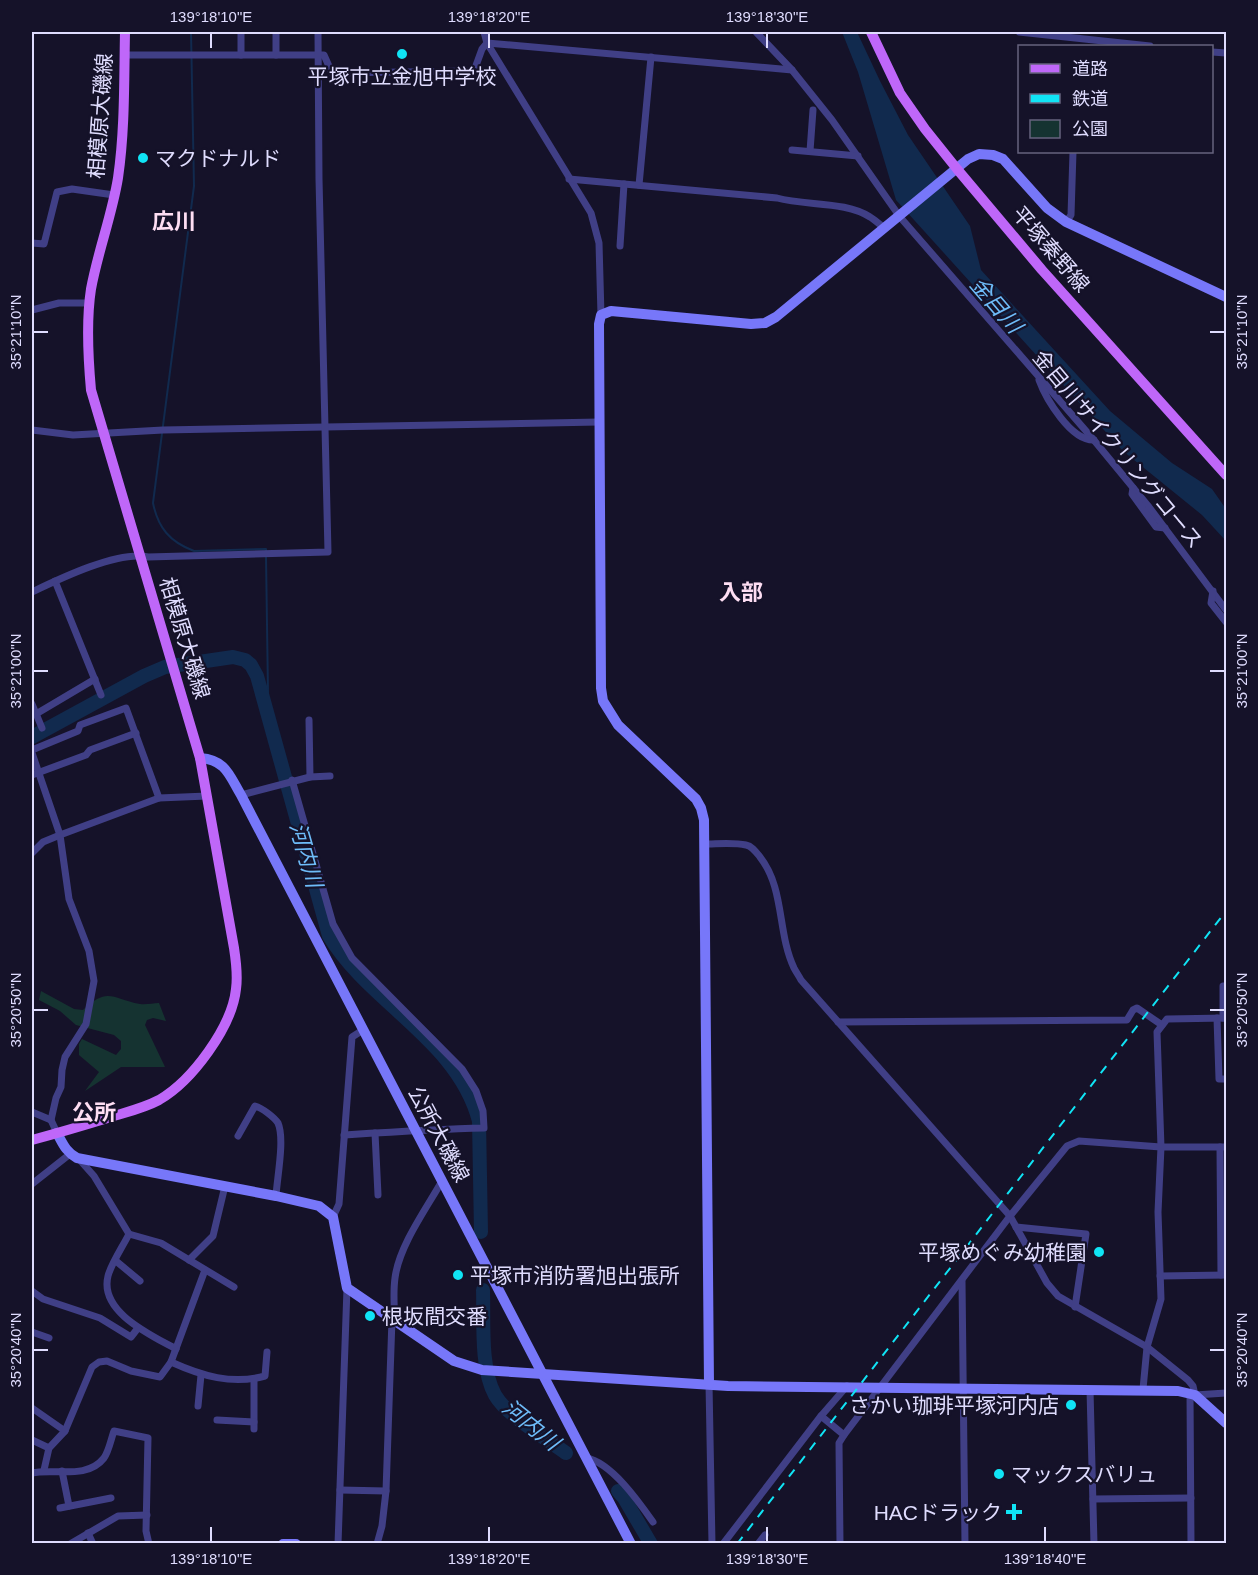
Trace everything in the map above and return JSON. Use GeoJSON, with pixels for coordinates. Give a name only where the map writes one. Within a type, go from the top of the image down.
{"type":"FeatureCollection","features":[{"type":"Feature","properties":{"kind":"main road","name":"相模原大磯線"},"geometry":{"type":"LineString","coordinates":[[32,1140],[140,1108],[165,1096],[192,1073],[219,1035],[230,1014],[236,990],[237,972],[200,758],[91,390],[90,303],[121,153],[125,32]]}},
{"type":"Feature","properties":{"kind":"main road","name":"平塚秦野線"},"geometry":{"type":"LineString","coordinates":[[872,32],[900,93],[957,169],[1041,270],[1227,475]]}},
{"type":"Feature","properties":{"kind":"street"},"geometry":{"type":"LineString","coordinates":[[241,32],[241,55]]}},
{"type":"Feature","properties":{"kind":"street"},"geometry":{"type":"LineString","coordinates":[[276,32],[276,55]]}},
{"type":"Feature","properties":{"kind":"street"},"geometry":{"type":"LineString","coordinates":[[32,592],[108,561],[139,555],[148,557],[328,552],[318,32]]}},
{"type":"Feature","properties":{"kind":"street"},"geometry":{"type":"LineString","coordinates":[[484,32],[487,43],[591,213],[597,228],[601,315],[599,324],[599,422],[601,688],[603,701],[618,724],[696,799],[701,807],[704,820],[712,1544]]}},
{"type":"Feature","properties":{"kind":"street","name":"金目川サイクリングコース"},"geometry":{"type":"LineString","coordinates":[[756,32],[792,70],[858,156],[900,217],[1037,375],[1059,416],[1082,438],[1094,440],[1133,488],[1132,494],[1143,511],[1156,526],[1165,528],[1227,610]]}},
{"type":"Feature","properties":{"kind":"street"},"geometry":{"type":"LineString","coordinates":[[1019,32],[1140,45]]}},
{"type":"Feature","properties":{"kind":"street"},"geometry":{"type":"LineString","coordinates":[[1074,38],[1074,45]]}},
{"type":"Feature","properties":{"kind":"street"},"geometry":{"type":"LineString","coordinates":[[124,55],[324,55],[332,73],[474,71],[482,49],[487,43]]}},
{"type":"Feature","properties":{"kind":"street"},"geometry":{"type":"LineString","coordinates":[[487,43],[792,70]]}},
{"type":"Feature","properties":{"kind":"street"},"geometry":{"type":"LineString","coordinates":[[639,185],[651,57]]}},
{"type":"Feature","properties":{"kind":"street"},"geometry":{"type":"LineString","coordinates":[[810,152],[813,110]]}},
{"type":"Feature","properties":{"kind":"street"},"geometry":{"type":"LineString","coordinates":[[792,150],[858,156]]}},
{"type":"Feature","properties":{"kind":"street"},"geometry":{"type":"LineString","coordinates":[[1066,222],[1071,215],[1073,153]]}},
{"type":"Feature","properties":{"kind":"street"},"geometry":{"type":"LineString","coordinates":[[601,315],[611,311],[752,324],[765,323],[776,317],[900,217],[968,159],[979,154],[993,155],[1003,159],[1047,208],[1066,222],[1227,297]]}},
{"type":"Feature","properties":{"kind":"street"},"geometry":{"type":"LineString","coordinates":[[569,179],[777,198],[797,203],[845,207],[869,216],[885,228]]}},
{"type":"Feature","properties":{"kind":"street"},"geometry":{"type":"LineString","coordinates":[[620,246],[624,184]]}},
{"type":"Feature","properties":{"kind":"street"},"geometry":{"type":"LineString","coordinates":[[32,243],[44,244],[57,192],[72,189],[114,195]]}},
{"type":"Feature","properties":{"kind":"street"},"geometry":{"type":"LineString","coordinates":[[32,310],[59,303],[90,303]]}},
{"type":"Feature","properties":{"kind":"street"},"geometry":{"type":"LineString","coordinates":[[32,430],[73,435],[599,422]]}},
{"type":"Feature","properties":{"kind":"street"},"geometry":{"type":"LineString","coordinates":[[55,581],[101,695]]}},
{"type":"Feature","properties":{"kind":"street"},"geometry":{"type":"LineString","coordinates":[[1213,591],[1211,603],[1227,622]]}},
{"type":"Feature","properties":{"kind":"street"},"geometry":{"type":"LineString","coordinates":[[36,714],[95,679]]}},
{"type":"Feature","properties":{"kind":"street"},"geometry":{"type":"LineString","coordinates":[[32,704],[49,743]]}},
{"type":"Feature","properties":{"kind":"street"},"geometry":{"type":"LineString","coordinates":[[159,798],[126,708],[80,725],[78,731],[32,752],[35,774],[60,835],[69,898],[88,951],[94,981],[86,1024],[65,1057],[61,1087],[51,1120],[57,1133],[74,1156],[94,1176],[129,1234],[161,1243],[234,1287]]}},
{"type":"Feature","properties":{"kind":"street"},"geometry":{"type":"LineString","coordinates":[[309,720],[310,777]]}},
{"type":"Feature","properties":{"kind":"street"},"geometry":{"type":"LineString","coordinates":[[35,774],[86,755],[90,750],[136,734]]}},
{"type":"Feature","properties":{"kind":"street","name":"公所大磯線"},"geometry":{"type":"LineString","coordinates":[[200,758],[218,762],[228,772],[241,795],[631,1544]]}},
{"type":"Feature","properties":{"kind":"street"},"geometry":{"type":"LineString","coordinates":[[241,795],[310,777],[330,776]]}},
{"type":"Feature","properties":{"kind":"street"},"geometry":{"type":"LineString","coordinates":[[289,782],[333,924],[343,945],[352,958],[462,1069],[477,1091],[483,1111],[484,1128],[344,1135]]}},
{"type":"Feature","properties":{"kind":"street"},"geometry":{"type":"LineString","coordinates":[[32,853],[43,842],[159,798],[207,796]]}},
{"type":"Feature","properties":{"kind":"street"},"geometry":{"type":"LineString","coordinates":[[704,844],[746,845],[752,848],[771,872],[794,968],[801,980],[1010,1216],[1047,1283],[1058,1296],[1147,1347],[1193,1386],[1191,1544]]}},
{"type":"Feature","properties":{"kind":"street"},"geometry":{"type":"LineString","coordinates":[[1227,986],[1223,986],[1219,1079],[1227,1079]]}},
{"type":"Feature","properties":{"kind":"street"},"geometry":{"type":"LineString","coordinates":[[838,1022],[1127,1020],[1137,1008],[1162,1025]]}},
{"type":"Feature","properties":{"kind":"street"},"geometry":{"type":"LineString","coordinates":[[1143,1389],[1147,1347],[1161,1299],[1158,1212],[1161,1147],[1156,1035],[1167,1019],[1222,1018]]}},
{"type":"Feature","properties":{"kind":"street"},"geometry":{"type":"LineString","coordinates":[[338,1544],[347,1288],[333,1217],[339,1204],[352,1036],[363,1030]]}},
{"type":"Feature","properties":{"kind":"street"},"geometry":{"type":"LineString","coordinates":[[238,1136],[255,1106],[261,1108],[278,1123],[281,1147],[276,1196]]}},
{"type":"Feature","properties":{"kind":"street"},"geometry":{"type":"LineString","coordinates":[[32,1112],[51,1120]]}},
{"type":"Feature","properties":{"kind":"street"},"geometry":{"type":"LineString","coordinates":[[375,1133],[378,1195]]}},
{"type":"Feature","properties":{"kind":"street"},"geometry":{"type":"LineString","coordinates":[[840,1544],[839,1443],[1010,1216],[1067,1146],[1079,1141],[1161,1147],[1223,1147],[1224,1275],[1160,1276]]}},
{"type":"Feature","properties":{"kind":"street"},"geometry":{"type":"LineString","coordinates":[[32,1184],[74,1156],[319,1206],[333,1217]]}},
{"type":"Feature","properties":{"kind":"street"},"geometry":{"type":"LineString","coordinates":[[376,1544],[382,1526],[386,1491],[395,1275],[415,1228],[442,1181]]}},
{"type":"Feature","properties":{"kind":"street"},"geometry":{"type":"LineString","coordinates":[[189,1260],[213,1236],[225,1186]]}},
{"type":"Feature","properties":{"kind":"street"},"geometry":{"type":"LineString","coordinates":[[1016,1227],[1086,1234],[1076,1308]]}},
{"type":"Feature","properties":{"kind":"street"},"geometry":{"type":"LineString","coordinates":[[129,1234],[108,1275],[109,1298],[138,1328],[176,1349]]}},
{"type":"Feature","properties":{"kind":"street"},"geometry":{"type":"LineString","coordinates":[[116,1261],[140,1281]]}},
{"type":"Feature","properties":{"kind":"street"},"geometry":{"type":"LineString","coordinates":[[44,1470],[49,1448],[65,1431],[92,1368],[99,1362],[107,1361],[131,1371],[160,1377],[171,1362],[205,1270]]}},
{"type":"Feature","properties":{"kind":"street"},"geometry":{"type":"LineString","coordinates":[[962,1281],[965,1544]]}},
{"type":"Feature","properties":{"kind":"street"},"geometry":{"type":"LineString","coordinates":[[347,1288],[454,1361],[482,1370],[710,1384],[963,1389],[1143,1389],[1192,1394],[1227,1393]]}},
{"type":"Feature","properties":{"kind":"street"},"geometry":{"type":"LineString","coordinates":[[32,1291],[43,1299],[100,1318],[131,1337],[138,1328]]}},
{"type":"Feature","properties":{"kind":"street"},"geometry":{"type":"LineString","coordinates":[[32,1332],[49,1338]]}},
{"type":"Feature","properties":{"kind":"street"},"geometry":{"type":"LineString","coordinates":[[171,1362],[201,1375],[254,1379],[266,1376],[267,1352]]}},
{"type":"Feature","properties":{"kind":"street"},"geometry":{"type":"LineString","coordinates":[[198,1406],[201,1375]]}},
{"type":"Feature","properties":{"kind":"street"},"geometry":{"type":"LineString","coordinates":[[217,1420],[254,1426],[254,1379]]}},
{"type":"Feature","properties":{"kind":"street"},"geometry":{"type":"LineString","coordinates":[[723,1544],[821,1416],[847,1386]]}},
{"type":"Feature","properties":{"kind":"street"},"geometry":{"type":"LineString","coordinates":[[1090,1390],[1094,1544]]}},
{"type":"Feature","properties":{"kind":"street"},"geometry":{"type":"LineString","coordinates":[[1192,1394],[1227,1423]]}},
{"type":"Feature","properties":{"kind":"street"},"geometry":{"type":"LineString","coordinates":[[43,1406],[35,1411],[65,1431]]}},
{"type":"Feature","properties":{"kind":"street"},"geometry":{"type":"LineString","coordinates":[[821,1416],[844,1435]]}},
{"type":"Feature","properties":{"kind":"street"},"geometry":{"type":"LineString","coordinates":[[32,1473],[44,1470],[78,1472],[94,1466],[104,1457],[114,1431],[148,1438],[146,1531],[149,1544]]}},
{"type":"Feature","properties":{"kind":"street"},"geometry":{"type":"LineString","coordinates":[[32,1440],[49,1448]]}},
{"type":"Feature","properties":{"kind":"street"},"geometry":{"type":"LineString","coordinates":[[586,1458],[594,1459],[604,1465],[640,1503],[653,1522]]}},
{"type":"Feature","properties":{"kind":"street"},"geometry":{"type":"LineString","coordinates":[[62,1470],[69,1506]]}},
{"type":"Feature","properties":{"kind":"street"},"geometry":{"type":"LineString","coordinates":[[340,1490],[386,1491]]}},
{"type":"Feature","properties":{"kind":"street"},"geometry":{"type":"LineString","coordinates":[[60,1508],[111,1498]]}},
{"type":"Feature","properties":{"kind":"street"},"geometry":{"type":"LineString","coordinates":[[1093,1499],[1191,1498]]}},
{"type":"Feature","properties":{"kind":"street"},"geometry":{"type":"LineString","coordinates":[[70,1544],[118,1516],[147,1515]]}},
{"type":"Feature","properties":{"kind":"street"},"geometry":{"type":"LineString","coordinates":[[88,1533],[93,1544]]}},
{"type":"Feature","properties":{"kind":"street"},"geometry":{"type":"LineString","coordinates":[[758,1544],[765,1534]]}},
{"type":"Feature","properties":{"kind":"street"},"geometry":{"type":"LineString","coordinates":[[283,1544],[296,1544]]}},
{"type":"Feature","properties":{"kind":"green space"},"geometry":{"type":"Polygon","coordinates":[[[41,991],[74,1009],[83,1010],[105,996],[140,1004],[159,1003],[166,1021],[153,1018],[147,1020],[145,1025],[165,1067],[121,1067],[85,1091],[99,1072],[79,1055],[79,1044],[82,1039],[116,1055],[121,1049],[121,1041],[114,1035],[76,1025],[60,1011],[39,1000],[41,991]]]}},
{"type":"Feature","properties":{"kind":"water","name":"金目川"},"geometry":{"type":"Polygon","coordinates":[[[842,32],[857,32],[908,135],[970,226],[981,270],[1110,411],[1172,463],[1212,489],[1226,509],[1226,541],[1202,515],[1123,451],[896,200],[858,72],[842,32]]]}},
{"type":"Feature","properties":{"kind":"waterway"},"geometry":{"type":"LineString","coordinates":[[191,32],[194,186],[153,503],[158,520],[166,533],[178,543],[194,551],[266,549],[266,551]]}},
{"type":"Feature","properties":{"kind":"waterway"},"geometry":{"type":"LineString","coordinates":[[263,698],[268,693],[266,556]]}},
{"type":"Feature","properties":{"kind":"waterway","name":"河内川"},"geometry":{"type":"LineString","coordinates":[[32,737],[144,676],[165,667],[233,657],[245,660],[251,665],[257,676],[329,936],[346,960],[433,1045],[452,1067],[468,1093],[479,1121],[481,1232]]}},
{"type":"Feature","properties":{"kind":"waterway","name":"河内川"},"geometry":{"type":"LineString","coordinates":[[483,1290],[485,1358],[490,1384],[495,1395],[508,1411],[566,1453]]}},
{"type":"Feature","properties":{"kind":"waterway","name":"河内川"},"geometry":{"type":"LineString","coordinates":[[618,1491],[651,1544]]}},
{"type":"Feature","properties":{"kind":"railway"},"geometry":{"type":"LineString","coordinates":[[737,1544],[1226,911]]}},
{"type":"Feature","properties":{"kind":"place","name":"平塚市立金旭中学校"},"geometry":{"type":"Point","coordinates":[402,54]}},
{"type":"Feature","properties":{"kind":"place","name":"マクドナルド"},"geometry":{"type":"Point","coordinates":[143,158]}},
{"type":"Feature","properties":{"kind":"place","name":"平塚めぐみ幼稚園"},"geometry":{"type":"Point","coordinates":[1099,1252]}},
{"type":"Feature","properties":{"kind":"place","name":"平塚市消防署旭出張所"},"geometry":{"type":"Point","coordinates":[458,1275]}},
{"type":"Feature","properties":{"kind":"place","name":"根坂間交番"},"geometry":{"type":"Point","coordinates":[370,1316]}},
{"type":"Feature","properties":{"kind":"place","name":"さかい珈琲平塚河内店"},"geometry":{"type":"Point","coordinates":[1071,1405]}},
{"type":"Feature","properties":{"kind":"place","name":"マックスバリュ"},"geometry":{"type":"Point","coordinates":[999,1474]}},
{"type":"Feature","properties":{"kind":"place","name":"HACドラック"},"geometry":{"type":"Point","coordinates":[1014,1512]}},
{"type":"Feature","properties":{"kind":"district","name":"広川"},"geometry":{"type":"Point","coordinates":[174,221]}},
{"type":"Feature","properties":{"kind":"district","name":"入部"},"geometry":{"type":"Point","coordinates":[741,592]}},
{"type":"Feature","properties":{"kind":"district","name":"公所"},"geometry":{"type":"Point","coordinates":[94,1112]}}]}
